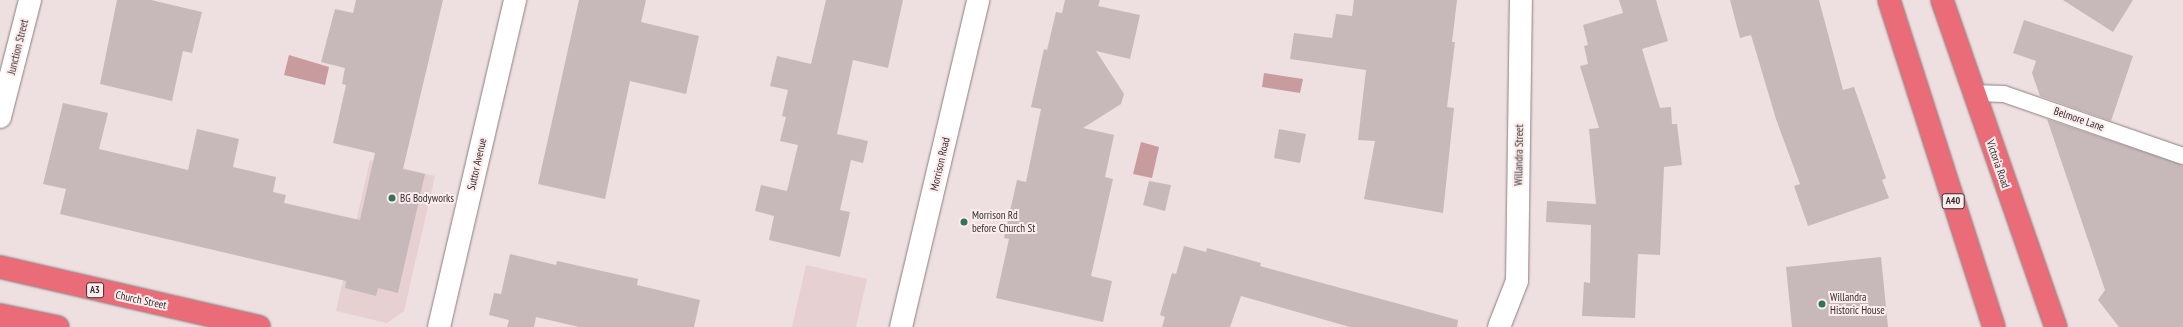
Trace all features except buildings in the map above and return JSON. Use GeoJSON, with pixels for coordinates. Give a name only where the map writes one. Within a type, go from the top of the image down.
{"type":"FeatureCollection","features":[{"type":"Feature","properties":{"kind":"highway","name":"A40"},"geometry":{"type":"LineString","coordinates":[[1889,0],[1994,327]]}},
{"type":"Feature","properties":{"kind":"highway","name":"Victoria Road"},"geometry":{"type":"LineString","coordinates":[[1942,0],[2043,298],[2056,327]]}},
{"type":"Feature","properties":{"kind":"highway","name":"Church Street"},"geometry":{"type":"LineString","coordinates":[[0,267],[259,327]]}},
{"type":"Feature","properties":{"kind":"highway"},"geometry":{"type":"LineString","coordinates":[[2043,298],[2066,327]]}},
{"type":"Feature","properties":{"kind":"highway"},"geometry":{"type":"LineString","coordinates":[[0,315],[58,327]]}},
{"type":"Feature","properties":{"kind":"street","name":"Junction Street"},"geometry":{"type":"LineString","coordinates":[[0,117],[30,0]]}},
{"type":"Feature","properties":{"kind":"street","name":"Suttor Avenue"},"geometry":{"type":"LineString","coordinates":[[439,327],[515,0]]}},
{"type":"Feature","properties":{"kind":"street","name":"Morrison Road"},"geometry":{"type":"LineString","coordinates":[[901,327],[978,0]]}},
{"type":"Feature","properties":{"kind":"street","name":"Willandra Street"},"geometry":{"type":"LineString","coordinates":[[1503,318],[1517,281],[1518,266],[1521,0]]}},
{"type":"Feature","properties":{"kind":"lane","name":"Belmore Lane"},"geometry":{"type":"LineString","coordinates":[[1973,93],[2004,94],[2183,156]]}},
{"type":"Feature","properties":{"kind":"shaded area"},"geometry":{"type":"Polygon","coordinates":[[[289,55],[329,67],[325,85],[284,75],[289,55]]]}},
{"type":"Feature","properties":{"kind":"shaded area"},"geometry":{"type":"Polygon","coordinates":[[[1264,73],[1303,79],[1300,93],[1262,87],[1264,73]]]}},
{"type":"Feature","properties":{"kind":"shaded area"},"geometry":{"type":"Polygon","coordinates":[[[1141,142],[1159,147],[1152,178],[1133,174],[1141,142]]]}},
{"type":"Feature","properties":{"kind":"shaded area"},"geometry":{"type":"Polygon","coordinates":[[[370,160],[435,176],[404,311],[387,323],[336,311],[370,160]]]}},
{"type":"Feature","properties":{"kind":"shaded area"},"geometry":{"type":"Polygon","coordinates":[[[806,265],[867,279],[856,327],[792,327],[806,265]]]}},
{"type":"Feature","properties":{"kind":"place","name":"BG Bodyworks"},"geometry":{"type":"Point","coordinates":[392,198]}},
{"type":"Feature","properties":{"kind":"place","name":"Morrison Rd before Church St"},"geometry":{"type":"Point","coordinates":[964,222]}},
{"type":"Feature","properties":{"kind":"place","name":"Willandra Historic House"},"geometry":{"type":"Point","coordinates":[1822,304]}}]}
